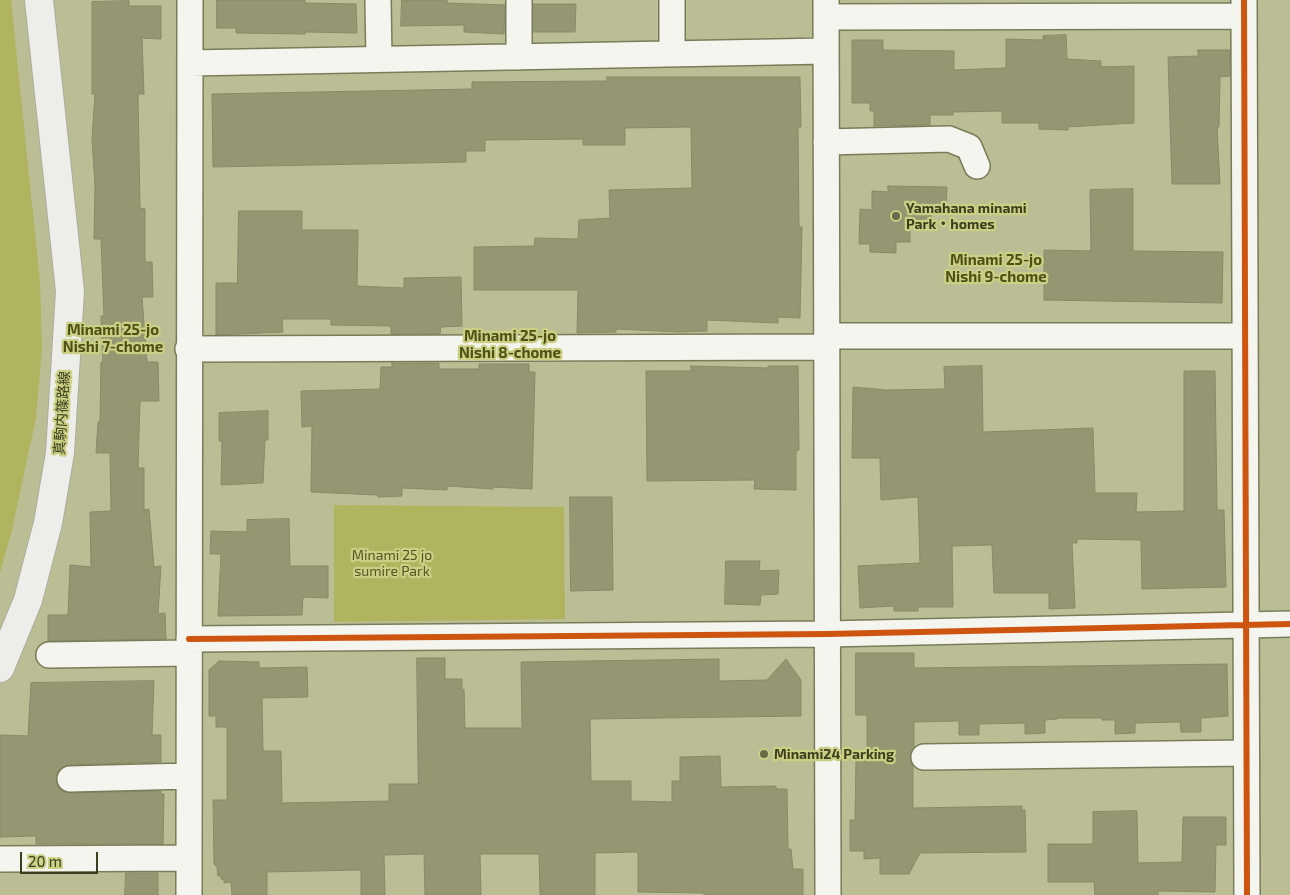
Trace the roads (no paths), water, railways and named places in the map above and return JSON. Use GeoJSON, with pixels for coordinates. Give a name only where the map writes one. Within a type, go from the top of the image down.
{"type":"FeatureCollection","features":[{"type":"Feature","properties":{"kind":"main road","name":"真駒内篠路線"},"geometry":{"type":"LineString","coordinates":[[0,668],[28,600],[48,523],[60,453],[70,291],[39,0]]}},
{"type":"Feature","properties":{"kind":"street"},"geometry":{"type":"LineString","coordinates":[[189,895],[188,349],[190,0]]}},
{"type":"Feature","properties":{"kind":"street"},"geometry":{"type":"LineString","coordinates":[[378,0],[379,59]]}},
{"type":"Feature","properties":{"kind":"street"},"geometry":{"type":"LineString","coordinates":[[519,0],[519,57]]}},
{"type":"Feature","properties":{"kind":"street"},"geometry":{"type":"LineString","coordinates":[[672,0],[672,54]]}},
{"type":"Feature","properties":{"kind":"street"},"geometry":{"type":"LineString","coordinates":[[828,895],[826,8],[1244,8],[1246,895]]}},
{"type":"Feature","properties":{"kind":"street"},"geometry":{"type":"LineString","coordinates":[[190,63],[826,51]]}},
{"type":"Feature","properties":{"kind":"street"},"geometry":{"type":"LineString","coordinates":[[826,142],[949,139],[969,147],[977,166]]}},
{"type":"Feature","properties":{"kind":"street"},"geometry":{"type":"LineString","coordinates":[[188,349],[1244,336]]}},
{"type":"Feature","properties":{"kind":"street"},"geometry":{"type":"LineString","coordinates":[[49,655],[188,646],[1290,624]]}},
{"type":"Feature","properties":{"kind":"street"},"geometry":{"type":"LineString","coordinates":[[924,756],[1245,753]]}},
{"type":"Feature","properties":{"kind":"street"},"geometry":{"type":"LineString","coordinates":[[70,779],[189,776]]}},
{"type":"Feature","properties":{"kind":"street"},"geometry":{"type":"LineString","coordinates":[[0,858],[188,858]]}},
{"type":"Feature","properties":{"kind":"place","name":"Yamahana minami Park・homes"},"geometry":{"type":"Point","coordinates":[896,216]}},
{"type":"Feature","properties":{"kind":"place","name":"Minami24 Parking"},"geometry":{"type":"Point","coordinates":[764,754]}},
{"type":"Feature","properties":{"kind":"district","name":"Minami 25-jo Nishi 9-chome"},"geometry":{"type":"Point","coordinates":[996,268]}},
{"type":"Feature","properties":{"kind":"district","name":"Minami 25-jo Nishi 7-chome"},"geometry":{"type":"Point","coordinates":[113,338]}},
{"type":"Feature","properties":{"kind":"district","name":"Minami 25-jo Nishi 8-chome"},"geometry":{"type":"Point","coordinates":[510,344]}},
{"type":"Feature","properties":{"kind":"park label","name":"Minami 25 jo sumire Park"},"geometry":{"type":"Point","coordinates":[392,564]}}]}
